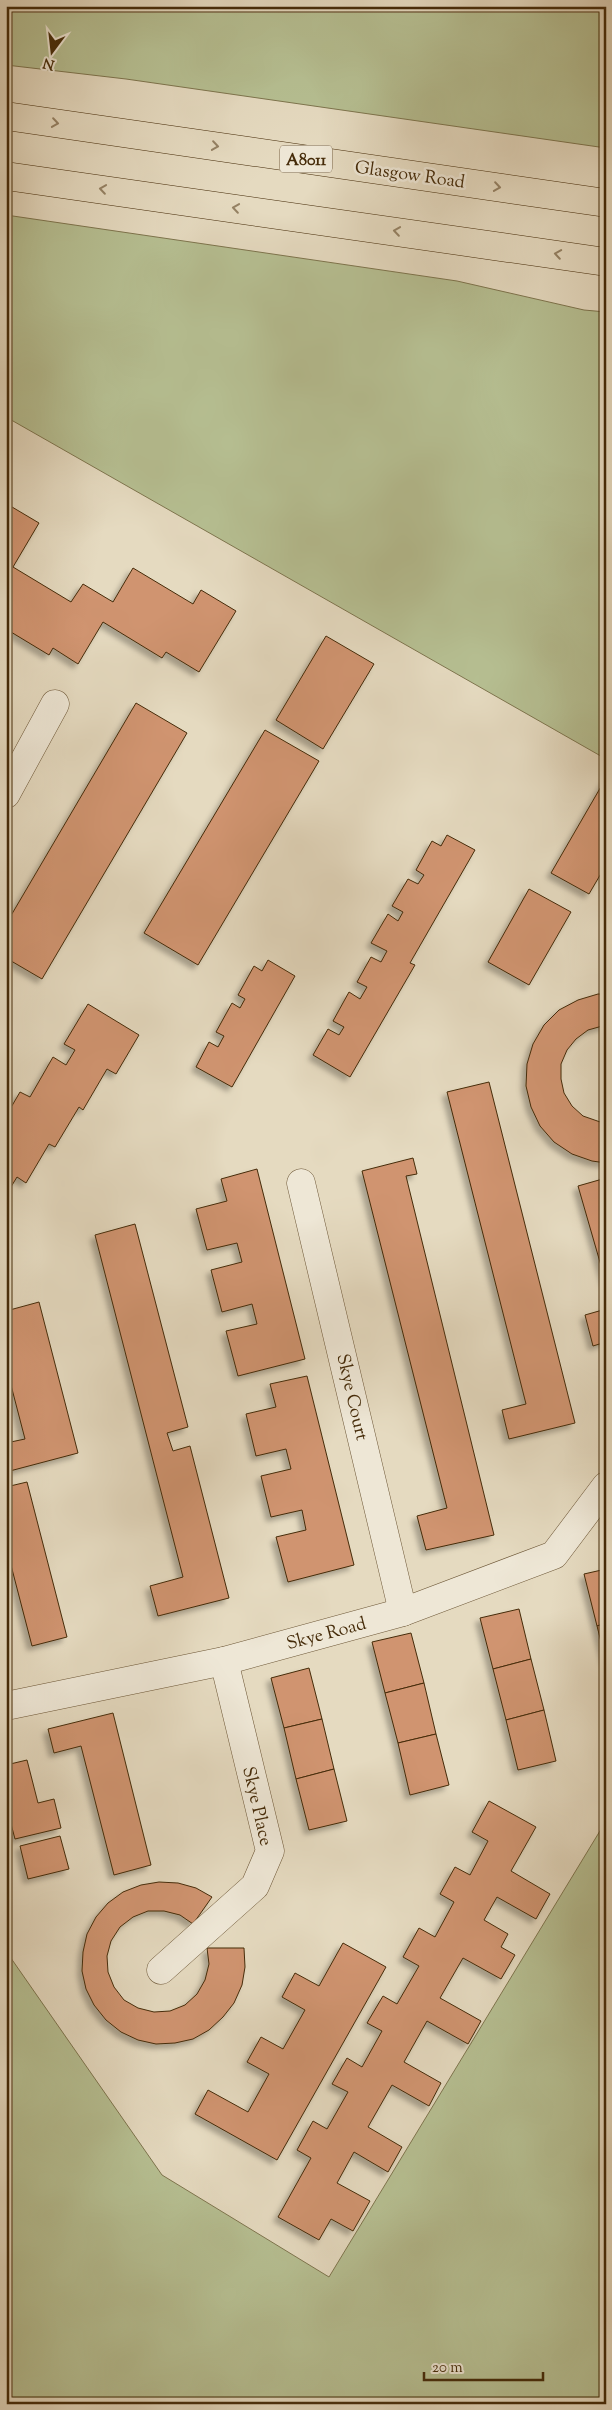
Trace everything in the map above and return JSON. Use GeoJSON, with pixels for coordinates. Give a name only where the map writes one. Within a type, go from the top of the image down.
{"type":"FeatureCollection","features":[{"type":"Feature","properties":{"kind":"main road","name":"Glasgow Road"},"geometry":{"type":"LineString","coordinates":[[6,116],[606,202]]}},
{"type":"Feature","properties":{"kind":"main road"},"geometry":{"type":"LineString","coordinates":[[6,176],[606,262]]}},
{"type":"Feature","properties":{"kind":"street"},"geometry":{"type":"LineString","coordinates":[[6,794],[55,704]]}},
{"type":"Feature","properties":{"kind":"street","name":"Skye Court"},"geometry":{"type":"LineString","coordinates":[[301,1183],[403,1612]]}},
{"type":"Feature","properties":{"kind":"street","name":"Skye Road"},"geometry":{"type":"LineString","coordinates":[[6,1706],[224,1661],[403,1612],[554,1555],[606,1486]]}},
{"type":"Feature","properties":{"kind":"street","name":"Skye Place"},"geometry":{"type":"LineString","coordinates":[[161,1970],[255,1886],[270,1852],[224,1661]]}},
{"type":"Feature","properties":{"kind":"green space"},"geometry":{"type":"Polygon","coordinates":[[[6,6],[606,6],[606,148],[126,79],[6,65],[6,6]]]}},
{"type":"Feature","properties":{"kind":"green space"},"geometry":{"type":"Polygon","coordinates":[[[6,215],[457,281],[584,310],[606,312],[606,759],[6,417],[6,215]]]}},
{"type":"Feature","properties":{"kind":"green space"},"geometry":{"type":"Polygon","coordinates":[[[606,1821],[606,2404],[6,2404],[6,1951],[162,2175],[329,2277],[606,1821]]]}},
{"type":"Feature","properties":{"kind":"building"},"geometry":{"type":"Polygon","coordinates":[[[7,504],[39,523],[13,567],[71,602],[83,584],[113,602],[133,568],[193,604],[201,590],[236,611],[199,672],[166,652],[162,658],[103,622],[78,664],[53,648],[49,655],[6,629],[7,504]]]}},
{"type":"Feature","properties":{"kind":"building"},"geometry":{"type":"Polygon","coordinates":[[[326,636],[374,664],[323,749],[276,720],[326,636]]]}},
{"type":"Feature","properties":{"kind":"building"},"geometry":{"type":"Polygon","coordinates":[[[136,703],[187,733],[42,979],[6,958],[6,924],[136,703]]]}},
{"type":"Feature","properties":{"kind":"building"},"geometry":{"type":"Polygon","coordinates":[[[265,730],[319,761],[198,965],[144,933],[265,730]]]}},
{"type":"Feature","properties":{"kind":"building"},"geometry":{"type":"Polygon","coordinates":[[[606,778],[606,865],[589,894],[551,873],[606,778]]]}},
{"type":"Feature","properties":{"kind":"building"},"geometry":{"type":"Polygon","coordinates":[[[447,835],[475,850],[410,963],[415,965],[350,1077],[313,1055],[328,1029],[339,1035],[344,1027],[333,1021],[349,992],[360,999],[367,987],[357,982],[371,957],[381,962],[387,951],[371,943],[388,914],[398,921],[403,912],[392,906],[408,879],[418,884],[424,875],[416,870],[432,841],[441,846],[447,835]]]}},
{"type":"Feature","properties":{"kind":"building"},"geometry":{"type":"Polygon","coordinates":[[[529,889],[571,912],[529,985],[488,962],[529,889]]]}},
{"type":"Feature","properties":{"kind":"building"},"geometry":{"type":"Polygon","coordinates":[[[268,960],[295,976],[232,1087],[196,1067],[209,1042],[218,1047],[224,1036],[216,1032],[232,1003],[240,1008],[245,999],[238,995],[254,966],[262,971],[268,960]]]}},
{"type":"Feature","properties":{"kind":"building"},"geometry":{"type":"Polygon","coordinates":[[[598,994],[606,994],[606,1025],[588,1030],[576,1039],[567,1050],[561,1064],[561,1079],[564,1093],[572,1106],[583,1116],[606,1124],[606,1163],[592,1161],[572,1154],[554,1142],[540,1126],[531,1107],[526,1086],[527,1064],[533,1044],[544,1025],[559,1010],[578,1000],[598,994]]]}},
{"type":"Feature","properties":{"kind":"building"},"geometry":{"type":"Polygon","coordinates":[[[88,1004],[139,1035],[116,1074],[107,1069],[83,1110],[79,1107],[55,1147],[49,1144],[26,1183],[17,1177],[6,1195],[6,1116],[20,1092],[30,1097],[53,1057],[66,1065],[75,1050],[64,1044],[88,1004]]]}},
{"type":"Feature","properties":{"kind":"building"},"geometry":{"type":"Polygon","coordinates":[[[489,1082],[575,1423],[509,1439],[502,1410],[526,1404],[447,1092],[489,1082]]]}},
{"type":"Feature","properties":{"kind":"building"},"geometry":{"type":"Polygon","coordinates":[[[413,1158],[417,1174],[406,1176],[494,1535],[426,1550],[417,1516],[447,1508],[362,1171],[413,1158]]]}},
{"type":"Feature","properties":{"kind":"building"},"geometry":{"type":"Polygon","coordinates":[[[257,1169],[305,1359],[238,1376],[226,1331],[257,1324],[252,1304],[222,1312],[211,1270],[242,1262],[237,1243],[207,1250],[196,1209],[227,1201],[221,1179],[257,1169]]]}},
{"type":"Feature","properties":{"kind":"building"},"geometry":{"type":"Polygon","coordinates":[[[606,1178],[606,1283],[578,1186],[606,1178]]]}},
{"type":"Feature","properties":{"kind":"building"},"geometry":{"type":"Polygon","coordinates":[[[135,1224],[188,1427],[167,1433],[173,1451],[190,1446],[229,1598],[158,1616],[150,1586],[183,1577],[95,1235],[135,1224]]]}},
{"type":"Feature","properties":{"kind":"building"},"geometry":{"type":"Polygon","coordinates":[[[39,1302],[78,1453],[6,1472],[6,1443],[25,1439],[6,1366],[6,1311],[39,1302]]]}},
{"type":"Feature","properties":{"kind":"building"},"geometry":{"type":"Polygon","coordinates":[[[606,1309],[606,1342],[593,1346],[585,1315],[606,1309]]]}},
{"type":"Feature","properties":{"kind":"building"},"geometry":{"type":"Polygon","coordinates":[[[307,1376],[354,1565],[288,1582],[276,1537],[306,1530],[302,1510],[271,1517],[261,1476],[291,1469],[286,1449],[256,1456],[246,1414],[276,1407],[270,1384],[307,1376]]]}},
{"type":"Feature","properties":{"kind":"building"},"geometry":{"type":"Polygon","coordinates":[[[27,1482],[67,1637],[32,1646],[6,1546],[6,1487],[27,1482]]]}},
{"type":"Feature","properties":{"kind":"building"},"geometry":{"type":"Polygon","coordinates":[[[606,1569],[606,1623],[597,1626],[584,1574],[606,1569]]]}},
{"type":"Feature","properties":{"kind":"building"},"geometry":{"type":"Polygon","coordinates":[[[519,1609],[531,1659],[493,1669],[480,1618],[519,1609]]]}},
{"type":"Feature","properties":{"kind":"building"},"geometry":{"type":"Polygon","coordinates":[[[606,1623],[606,1662],[597,1626],[606,1623]]]}},
{"type":"Feature","properties":{"kind":"building"},"geometry":{"type":"Polygon","coordinates":[[[411,1633],[424,1683],[385,1693],[372,1642],[411,1633]]]}},
{"type":"Feature","properties":{"kind":"building"},"geometry":{"type":"Polygon","coordinates":[[[531,1659],[544,1710],[506,1720],[493,1669],[531,1659]]]}},
{"type":"Feature","properties":{"kind":"building"},"geometry":{"type":"Polygon","coordinates":[[[309,1668],[322,1719],[284,1728],[271,1678],[309,1668]]]}},
{"type":"Feature","properties":{"kind":"building"},"geometry":{"type":"Polygon","coordinates":[[[424,1683],[436,1734],[398,1743],[385,1693],[424,1683]]]}},
{"type":"Feature","properties":{"kind":"building"},"geometry":{"type":"Polygon","coordinates":[[[544,1710],[556,1761],[518,1770],[506,1720],[544,1710]]]}},
{"type":"Feature","properties":{"kind":"building"},"geometry":{"type":"Polygon","coordinates":[[[113,1713],[151,1865],[114,1875],[81,1746],[54,1753],[48,1729],[113,1713]]]}},
{"type":"Feature","properties":{"kind":"building"},"geometry":{"type":"Polygon","coordinates":[[[322,1719],[334,1769],[296,1779],[284,1728],[322,1719]]]}},
{"type":"Feature","properties":{"kind":"building"},"geometry":{"type":"Polygon","coordinates":[[[436,1734],[449,1785],[410,1795],[398,1743],[436,1734]]]}},
{"type":"Feature","properties":{"kind":"building"},"geometry":{"type":"Polygon","coordinates":[[[27,1760],[38,1803],[54,1799],[61,1828],[15,1839],[6,1805],[6,1765],[27,1760]]]}},
{"type":"Feature","properties":{"kind":"building"},"geometry":{"type":"Polygon","coordinates":[[[334,1769],[347,1821],[309,1830],[296,1779],[334,1769]]]}},
{"type":"Feature","properties":{"kind":"building"},"geometry":{"type":"Polygon","coordinates":[[[489,1801],[536,1827],[511,1871],[550,1894],[536,1919],[497,1897],[484,1920],[508,1934],[501,1947],[515,1955],[501,1979],[463,1958],[440,1998],[481,2021],[468,2044],[427,2021],[404,2062],[441,2083],[429,2106],[392,2085],[368,2127],[402,2147],[388,2172],[354,2152],[337,2183],[370,2201],[353,2231],[331,2219],[319,2240],[278,2217],[311,2158],[297,2150],[313,2121],[327,2129],[348,2092],[332,2084],[347,2058],[362,2067],[382,2031],[367,2023],[383,1996],[397,2004],[419,1966],[403,1957],[419,1928],[435,1937],[454,1902],[440,1894],[455,1867],[470,1875],[488,1841],[472,1832],[489,1801]]]}},
{"type":"Feature","properties":{"kind":"building"},"geometry":{"type":"Polygon","coordinates":[[[60,1836],[69,1869],[28,1879],[20,1846],[60,1836]]]}},
{"type":"Feature","properties":{"kind":"building"},"geometry":{"type":"Polygon","coordinates":[[[159,1882],[178,1883],[196,1888],[212,1897],[193,1924],[180,1915],[164,1911],[148,1911],[133,1917],[120,1927],[111,1941],[107,1956],[108,1972],[114,1987],[124,2000],[138,2008],[154,2012],[170,2011],[185,2005],[197,1994],[205,1980],[209,1964],[207,1948],[244,1948],[245,1967],[242,1985],[234,2003],[209,2030],[193,2039],[175,2043],[156,2044],[138,2040],[121,2032],[106,2020],[94,2005],[86,1989],[82,1971],[83,1952],[87,1934],[96,1917],[108,1903],[123,1892],[141,1885],[159,1882]]]}},
{"type":"Feature","properties":{"kind":"building"},"geometry":{"type":"Polygon","coordinates":[[[343,1943],[386,1967],[277,2160],[195,2114],[208,2090],[248,2112],[269,2074],[247,2062],[261,2037],[283,2049],[305,2010],[282,1997],[295,1973],[319,1986],[343,1943]]]}}]}
